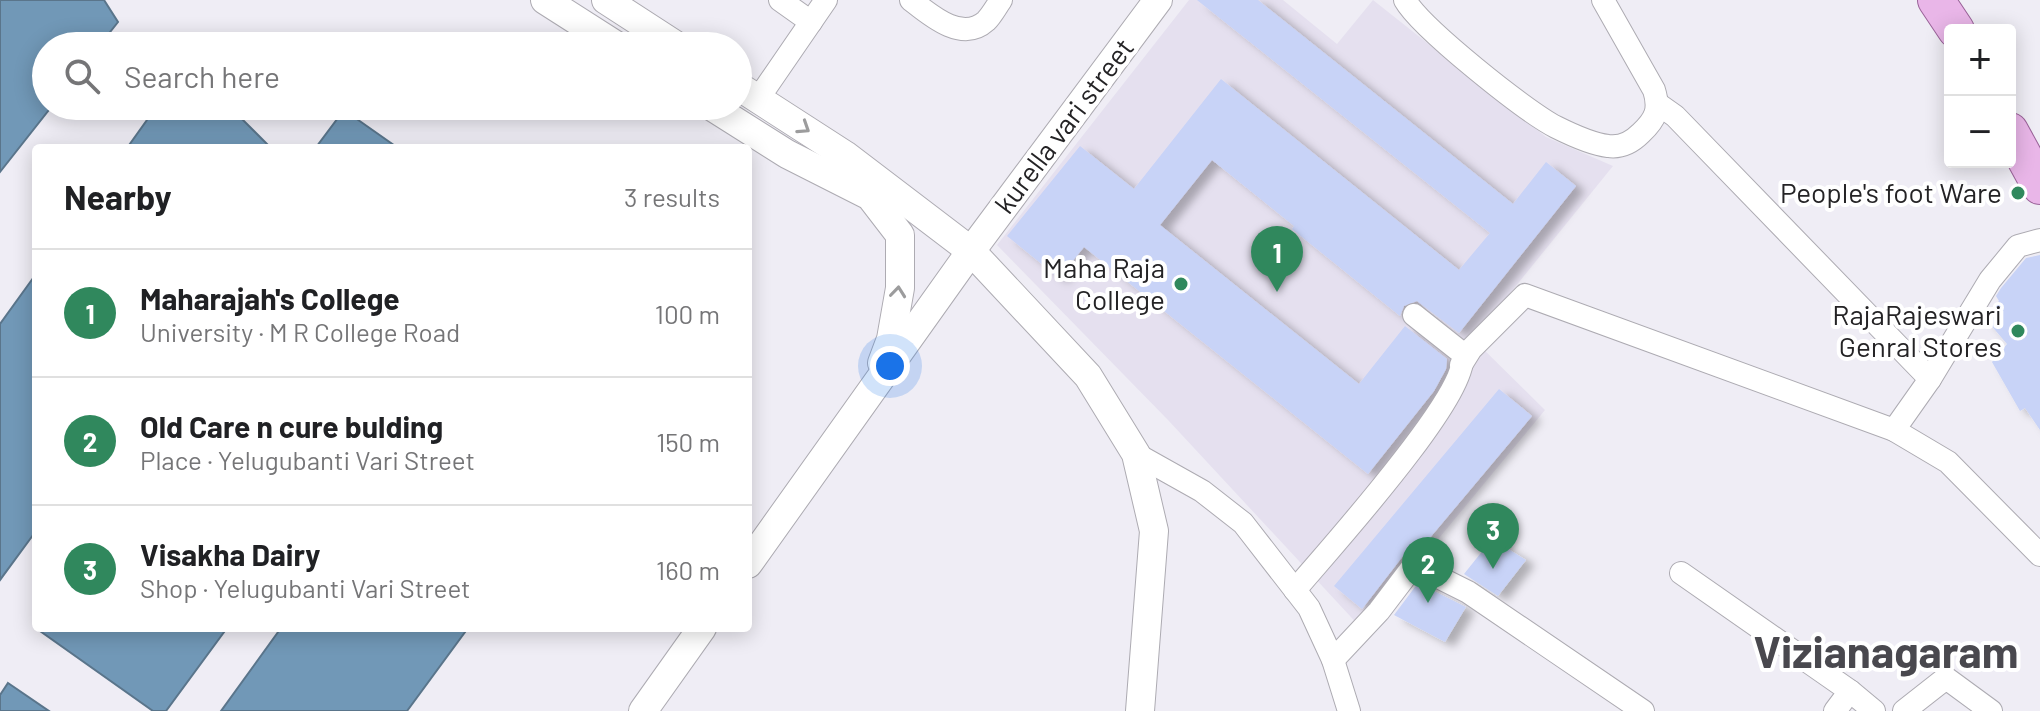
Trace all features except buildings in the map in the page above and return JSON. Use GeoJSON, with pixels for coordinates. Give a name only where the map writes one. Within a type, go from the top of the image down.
{"type":"FeatureCollection","features":[{"type":"Feature","properties":{"kind":"main road"},"geometry":{"type":"LineString","coordinates":[[1936,0],[1952,24]]}},
{"type":"Feature","properties":{"kind":"main road"},"geometry":{"type":"LineString","coordinates":[[2016,142],[2040,186]]}},
{"type":"Feature","properties":{"kind":"street"},"geometry":{"type":"LineString","coordinates":[[545,0],[595,32]]}},
{"type":"Feature","properties":{"kind":"street"},"geometry":{"type":"LineString","coordinates":[[606,0],[655,32]]}},
{"type":"Feature","properties":{"kind":"street"},"geometry":{"type":"LineString","coordinates":[[780,0],[811,22]]}},
{"type":"Feature","properties":{"kind":"street"},"geometry":{"type":"LineString","coordinates":[[752,88],[811,22],[826,0]]}},
{"type":"Feature","properties":{"kind":"street"},"geometry":{"type":"LineString","coordinates":[[911,0],[930,15],[959,29],[973,29],[985,22],[1001,0]]}},
{"type":"Feature","properties":{"kind":"street","name":"kurella vari street"},"geometry":{"type":"LineString","coordinates":[[871,394],[971,251],[1158,0]]}},
{"type":"Feature","properties":{"kind":"street"},"geometry":{"type":"LineString","coordinates":[[1405,0],[1437,35],[1534,113],[1557,127],[1611,147],[1628,144],[1650,124],[1658,112],[1658,104],[1654,90],[1603,0]]}},
{"type":"Feature","properties":{"kind":"street"},"geometry":{"type":"LineString","coordinates":[[752,95],[845,155],[971,251],[1088,376],[1136,454],[1154,531],[1140,711]]}},
{"type":"Feature","properties":{"kind":"street"},"geometry":{"type":"LineString","coordinates":[[1658,104],[1675,116],[1930,379]]}},
{"type":"Feature","properties":{"kind":"street"},"geometry":{"type":"LineString","coordinates":[[733,120],[787,154],[870,196],[900,235],[900,288],[891,339],[871,394],[752,558]]}},
{"type":"Feature","properties":{"kind":"street"},"geometry":{"type":"LineString","coordinates":[[1894,430],[1999,269],[2018,246],[2040,240]]}},
{"type":"Feature","properties":{"kind":"street"},"geometry":{"type":"LineString","coordinates":[[1461,365],[1471,349],[1525,295],[1894,430],[1948,462],[2040,555]]}},
{"type":"Feature","properties":{"kind":"street"},"geometry":{"type":"LineString","coordinates":[[1295,590],[1405,459],[1455,386],[1462,353],[1414,315]]}},
{"type":"Feature","properties":{"kind":"street"},"geometry":{"type":"LineString","coordinates":[[1136,454],[1202,491],[1243,523],[1309,608],[1333,660],[1349,711]]}},
{"type":"Feature","properties":{"kind":"street"},"geometry":{"type":"LineString","coordinates":[[1333,660],[1379,611],[1414,565],[1468,592],[1643,711]]}},
{"type":"Feature","properties":{"kind":"street"},"geometry":{"type":"LineString","coordinates":[[1681,573],[1874,711]]}},
{"type":"Feature","properties":{"kind":"street"},"geometry":{"type":"LineString","coordinates":[[643,711],[699,632]]}},
{"type":"Feature","properties":{"kind":"street"},"geometry":{"type":"LineString","coordinates":[[1904,711],[1946,678],[1991,711]]}},
{"type":"Feature","properties":{"kind":"street"},"geometry":{"type":"LineString","coordinates":[[1835,711],[1850,691]]}},
{"type":"Feature","properties":{"kind":"shaded area"},"geometry":{"type":"Polygon","coordinates":[[[1189,0],[1283,0],[1337,44],[1373,0],[1546,137],[1613,166],[1473,339],[1545,410],[1363,630],[1168,420],[997,245],[1189,0]]]}},
{"type":"Feature","properties":{"kind":"water"},"geometry":{"type":"Polygon","coordinates":[[[0,0],[104,0],[118,22],[110,32],[32,32],[32,120],[41,120],[0,172],[0,0]]]}},
{"type":"Feature","properties":{"kind":"water"},"geometry":{"type":"Polygon","coordinates":[[[147,120],[243,120],[267,144],[130,144],[147,120]]]}},
{"type":"Feature","properties":{"kind":"water"},"geometry":{"type":"Polygon","coordinates":[[[336,120],[358,120],[392,144],[318,144],[336,120]]]}},
{"type":"Feature","properties":{"kind":"water"},"geometry":{"type":"Polygon","coordinates":[[[32,280],[32,536],[0,580],[0,324],[32,280]]]}},
{"type":"Feature","properties":{"kind":"water"},"geometry":{"type":"Polygon","coordinates":[[[41,632],[224,632],[166,711],[153,711],[41,632]]]}},
{"type":"Feature","properties":{"kind":"water"},"geometry":{"type":"Polygon","coordinates":[[[278,632],[465,632],[407,711],[221,711],[278,632]]]}},
{"type":"Feature","properties":{"kind":"water"},"geometry":{"type":"Polygon","coordinates":[[[8,683],[49,711],[0,711],[0,695],[8,683]]]}},
{"type":"Feature","properties":{"kind":"place","name":"People's foot Ware"},"geometry":{"type":"Point","coordinates":[2018,193]}},
{"type":"Feature","properties":{"kind":"place","name":"Maha Raja College"},"geometry":{"type":"Point","coordinates":[1181,284]}},
{"type":"Feature","properties":{"kind":"place","name":"Maharajah's College"},"geometry":{"type":"Point","coordinates":[1277,292]}},
{"type":"Feature","properties":{"kind":"place","name":"RajaRajeswari Genral Stores"},"geometry":{"type":"Point","coordinates":[2018,331]}},
{"type":"Feature","properties":{"kind":"place","name":"Visakha Dairy"},"geometry":{"type":"Point","coordinates":[1493,569]}},
{"type":"Feature","properties":{"kind":"place","name":"Old Care n cure bulding"},"geometry":{"type":"Point","coordinates":[1428,603]}},
{"type":"Feature","properties":{"kind":"district","name":"Vizianagaram"},"geometry":{"type":"Point","coordinates":[1886,653]}}]}
